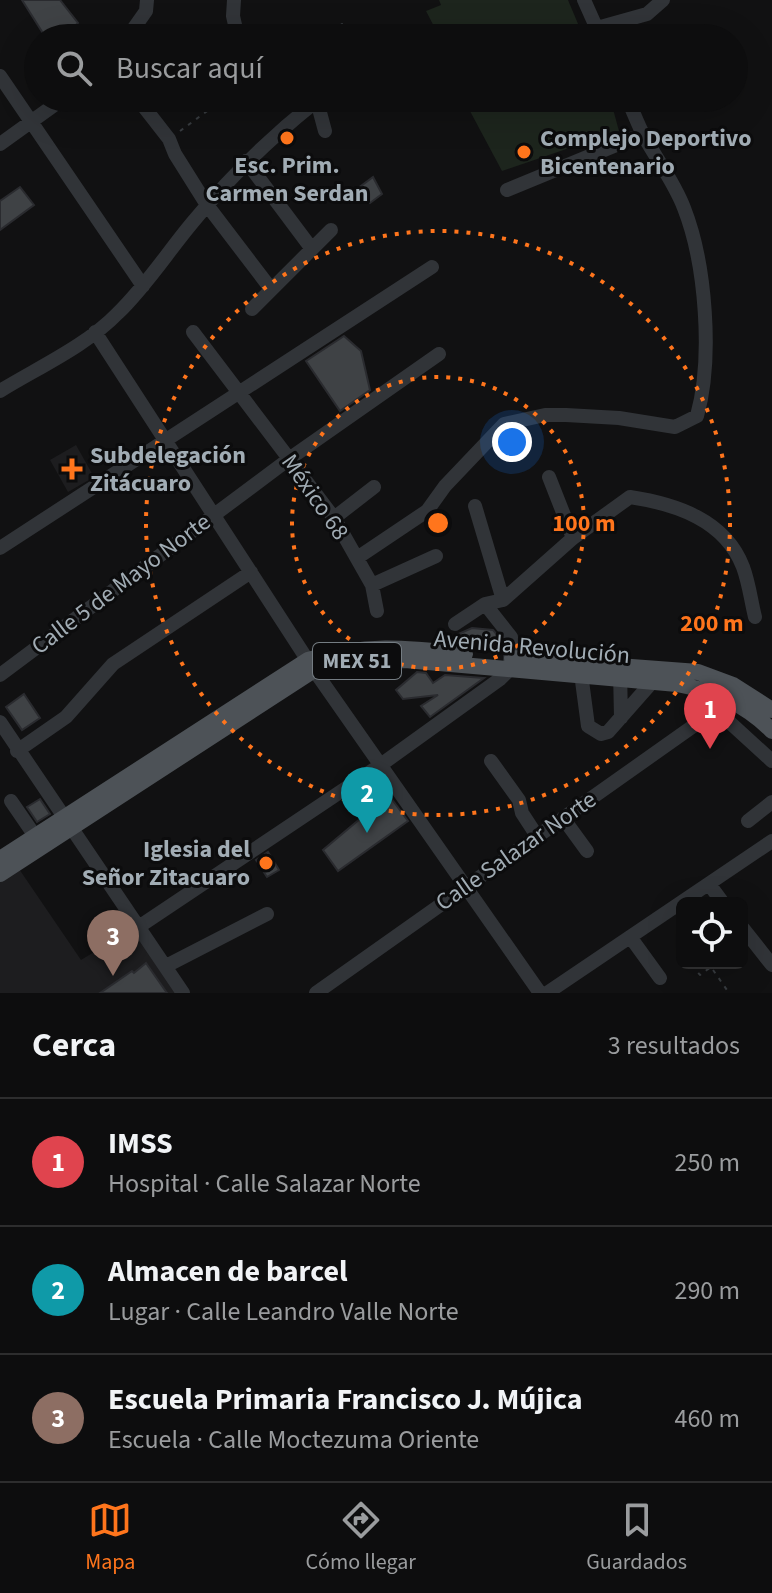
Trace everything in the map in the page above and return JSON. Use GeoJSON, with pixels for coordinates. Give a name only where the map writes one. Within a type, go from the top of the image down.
{"type":"FeatureCollection","features":[{"type":"Feature","properties":{"kind":"main road","name":"Avenida Revolución"},"geometry":{"type":"LineString","coordinates":[[0,874],[68,821],[311,665],[381,659],[620,672],[698,672],[733,685],[772,710]]}},
{"type":"Feature","properties":{"kind":"main road","name":"Avenida Revolución"},"geometry":{"type":"LineString","coordinates":[[620,672],[708,690],[735,703],[772,731]]}},
{"type":"Feature","properties":{"kind":"main road","name":"Avenida Revolución"},"geometry":{"type":"LineString","coordinates":[[0,859],[35,836],[68,821]]}},
{"type":"Feature","properties":{"kind":"street"},"geometry":{"type":"LineString","coordinates":[[137,24],[146,11],[147,0]]}},
{"type":"Feature","properties":{"kind":"street"},"geometry":{"type":"LineString","coordinates":[[234,0],[235,24]]}},
{"type":"Feature","properties":{"kind":"street"},"geometry":{"type":"LineString","coordinates":[[584,0],[595,24]]}},
{"type":"Feature","properties":{"kind":"street"},"geometry":{"type":"LineString","coordinates":[[622,24],[647,14],[663,0]]}},
{"type":"Feature","properties":{"kind":"street"},"geometry":{"type":"LineString","coordinates":[[0,76],[24,110]]}},
{"type":"Feature","properties":{"kind":"street"},"geometry":{"type":"LineString","coordinates":[[25,112],[143,286]]}},
{"type":"Feature","properties":{"kind":"street"},"geometry":{"type":"LineString","coordinates":[[0,144],[45,112]]}},
{"type":"Feature","properties":{"kind":"street"},"geometry":{"type":"LineString","coordinates":[[147,112],[172,146],[207,205],[271,289]]}},
{"type":"Feature","properties":{"kind":"street"},"geometry":{"type":"LineString","coordinates":[[0,391],[117,315],[246,161],[297,112]]}},
{"type":"Feature","properties":{"kind":"street"},"geometry":{"type":"LineString","coordinates":[[320,112],[325,131]]}},
{"type":"Feature","properties":{"kind":"street"},"geometry":{"type":"LineString","coordinates":[[357,558],[427,511],[474,453],[504,424],[555,415],[619,418],[675,427],[697,416],[705,385],[706,336],[699,267],[684,208],[633,112]]}},
{"type":"Feature","properties":{"kind":"street"},"geometry":{"type":"LineString","coordinates":[[507,190],[643,134]]}},
{"type":"Feature","properties":{"kind":"street"},"geometry":{"type":"LineString","coordinates":[[246,161],[312,249]]}},
{"type":"Feature","properties":{"kind":"street"},"geometry":{"type":"LineString","coordinates":[[252,309],[331,230]]}},
{"type":"Feature","properties":{"kind":"street"},"geometry":{"type":"LineString","coordinates":[[0,548],[432,267]]}},
{"type":"Feature","properties":{"kind":"street"},"geometry":{"type":"LineString","coordinates":[[95,332],[311,665],[540,993]]}},
{"type":"Feature","properties":{"kind":"street","name":"México 68"},"geometry":{"type":"LineString","coordinates":[[193,332],[334,518],[372,585],[377,611]]}},
{"type":"Feature","properties":{"kind":"street","name":"Calle 5 de Mayo Norte"},"geometry":{"type":"LineString","coordinates":[[0,675],[289,459],[439,354]]}},
{"type":"Feature","properties":{"kind":"street"},"geometry":{"type":"LineString","coordinates":[[549,477],[573,538]]}},
{"type":"Feature","properties":{"kind":"street"},"geometry":{"type":"LineString","coordinates":[[334,518],[374,487]]}},
{"type":"Feature","properties":{"kind":"street"},"geometry":{"type":"LineString","coordinates":[[455,624],[485,604],[503,600],[573,538],[630,497],[682,509],[726,538],[743,566],[755,617]]}},
{"type":"Feature","properties":{"kind":"street"},"geometry":{"type":"LineString","coordinates":[[475,506],[503,600]]}},
{"type":"Feature","properties":{"kind":"street"},"geometry":{"type":"LineString","coordinates":[[372,585],[436,556]]}},
{"type":"Feature","properties":{"kind":"street"},"geometry":{"type":"LineString","coordinates":[[17,751],[66,717],[113,664],[251,572]]}},
{"type":"Feature","properties":{"kind":"street"},"geometry":{"type":"LineString","coordinates":[[140,926],[382,764],[511,664],[511,637],[485,604]]}},
{"type":"Feature","properties":{"kind":"street"},"geometry":{"type":"LineString","coordinates":[[580,669],[588,726],[601,734],[608,732],[653,681]]}},
{"type":"Feature","properties":{"kind":"street"},"geometry":{"type":"LineString","coordinates":[[620,672],[621,718]]}},
{"type":"Feature","properties":{"kind":"street"},"geometry":{"type":"LineString","coordinates":[[689,686],[772,761]]}},
{"type":"Feature","properties":{"kind":"street","name":"Calle Salazar Norte"},"geometry":{"type":"LineString","coordinates":[[316,993],[716,710]]}},
{"type":"Feature","properties":{"kind":"street"},"geometry":{"type":"LineString","coordinates":[[0,722],[183,993]]}},
{"type":"Feature","properties":{"kind":"street"},"geometry":{"type":"LineString","coordinates":[[491,761],[519,800],[522,813],[537,836]]}},
{"type":"Feature","properties":{"kind":"street"},"geometry":{"type":"LineString","coordinates":[[11,801],[35,836]]}},
{"type":"Feature","properties":{"kind":"street"},"geometry":{"type":"LineString","coordinates":[[748,821],[772,802]]}},
{"type":"Feature","properties":{"kind":"street"},"geometry":{"type":"LineString","coordinates":[[563,818],[587,851]]}},
{"type":"Feature","properties":{"kind":"street"},"geometry":{"type":"LineString","coordinates":[[547,993],[772,841]]}},
{"type":"Feature","properties":{"kind":"street"},"geometry":{"type":"LineString","coordinates":[[709,884],[719,897]]}},
{"type":"Feature","properties":{"kind":"street"},"geometry":{"type":"LineString","coordinates":[[166,966],[267,914]]}},
{"type":"Feature","properties":{"kind":"street"},"geometry":{"type":"LineString","coordinates":[[748,935],[772,965]]}},
{"type":"Feature","properties":{"kind":"street"},"geometry":{"type":"LineString","coordinates":[[631,938],[660,978]]}},
{"type":"Feature","properties":{"kind":"path"},"geometry":{"type":"LineString","coordinates":[[172,146],[210,112]]}},
{"type":"Feature","properties":{"kind":"path"},"geometry":{"type":"LineString","coordinates":[[695,979],[711,967],[729,993]]}},
{"type":"Feature","properties":{"kind":"path"},"geometry":{"type":"LineString","coordinates":[[695,969],[700,975]]}},
{"type":"Feature","properties":{"kind":"shaded area"},"geometry":{"type":"Polygon","coordinates":[[[439,0],[568,0],[578,24],[433,24],[426,11],[441,5],[439,0]]]}},
{"type":"Feature","properties":{"kind":"shaded area","name":"Complejo Deportivo Bicentenario"},"geometry":{"type":"Polygon","coordinates":[[[470,112],[614,112],[619,131],[502,171],[470,112]]]}},
{"type":"Feature","properties":{"kind":"shaded area","name":"Subdelegación Zitácuaro"},"geometry":{"type":"Polygon","coordinates":[[[76,445],[94,477],[68,492],[50,460],[76,445]]]}},
{"type":"Feature","properties":{"kind":"shaded area"},"geometry":{"type":"Polygon","coordinates":[[[17,866],[81,960],[135,927],[178,993],[0,993],[0,879],[17,866]]]}},
{"type":"Feature","properties":{"kind":"building"},"geometry":{"type":"Polygon","coordinates":[[[22,0],[60,0],[78,23],[77,24],[37,24],[22,0]]]}},
{"type":"Feature","properties":{"kind":"building"},"geometry":{"type":"Polygon","coordinates":[[[373,177],[382,194],[370,203],[357,189],[373,177]]]}},
{"type":"Feature","properties":{"kind":"building"},"geometry":{"type":"Polygon","coordinates":[[[20,187],[34,205],[0,230],[0,201],[20,187]]]}},
{"type":"Feature","properties":{"kind":"building"},"geometry":{"type":"Polygon","coordinates":[[[344,336],[361,351],[370,390],[340,411],[306,361],[344,336]]]}},
{"type":"Feature","properties":{"kind":"building"},"geometry":{"type":"Polygon","coordinates":[[[472,628],[493,630],[501,640],[501,646],[458,642],[456,635],[472,628]]]}},
{"type":"Feature","properties":{"kind":"building"},"geometry":{"type":"Polygon","coordinates":[[[417,672],[426,673],[433,683],[445,675],[484,678],[430,717],[421,706],[438,695],[403,699],[396,690],[417,672]]]}},
{"type":"Feature","properties":{"kind":"building"},"geometry":{"type":"Polygon","coordinates":[[[24,694],[40,718],[22,730],[6,707],[24,694]]]}},
{"type":"Feature","properties":{"kind":"building"},"geometry":{"type":"Polygon","coordinates":[[[391,798],[408,821],[338,871],[323,850],[379,803],[391,798]]]}},
{"type":"Feature","properties":{"kind":"building"},"geometry":{"type":"Polygon","coordinates":[[[40,799],[50,814],[37,822],[27,807],[40,799]]]}},
{"type":"Feature","properties":{"kind":"building","name":"Iglesia del Señor Zitacuaro"},"geometry":{"type":"Polygon","coordinates":[[[268,852],[279,870],[267,877],[256,860],[268,852]]]}},
{"type":"Feature","properties":{"kind":"building"},"geometry":{"type":"Polygon","coordinates":[[[146,963],[167,993],[100,993],[132,971],[134,973],[146,963]]]}},
{"type":"Feature","properties":{"kind":"place","name":"Esc. Prim. Carmen Serdan"},"geometry":{"type":"Point","coordinates":[287,138]}},
{"type":"Feature","properties":{"kind":"place","name":"Complejo Deportivo Bicentenario"},"geometry":{"type":"Point","coordinates":[524,152]}},
{"type":"Feature","properties":{"kind":"place","name":"Subdelegación Zitácuaro"},"geometry":{"type":"Point","coordinates":[72,469]}},
{"type":"Feature","properties":{"kind":"place","name":"IMSS"},"geometry":{"type":"Point","coordinates":[710,749]}},
{"type":"Feature","properties":{"kind":"place","name":"Almacen de barcel"},"geometry":{"type":"Point","coordinates":[367,833]}},
{"type":"Feature","properties":{"kind":"place","name":"Iglesia del Señor Zitacuaro"},"geometry":{"type":"Point","coordinates":[266,863]}},
{"type":"Feature","properties":{"kind":"place","name":"Escuela Primaria Francisco J. Mújica"},"geometry":{"type":"Point","coordinates":[113,976]}}]}
